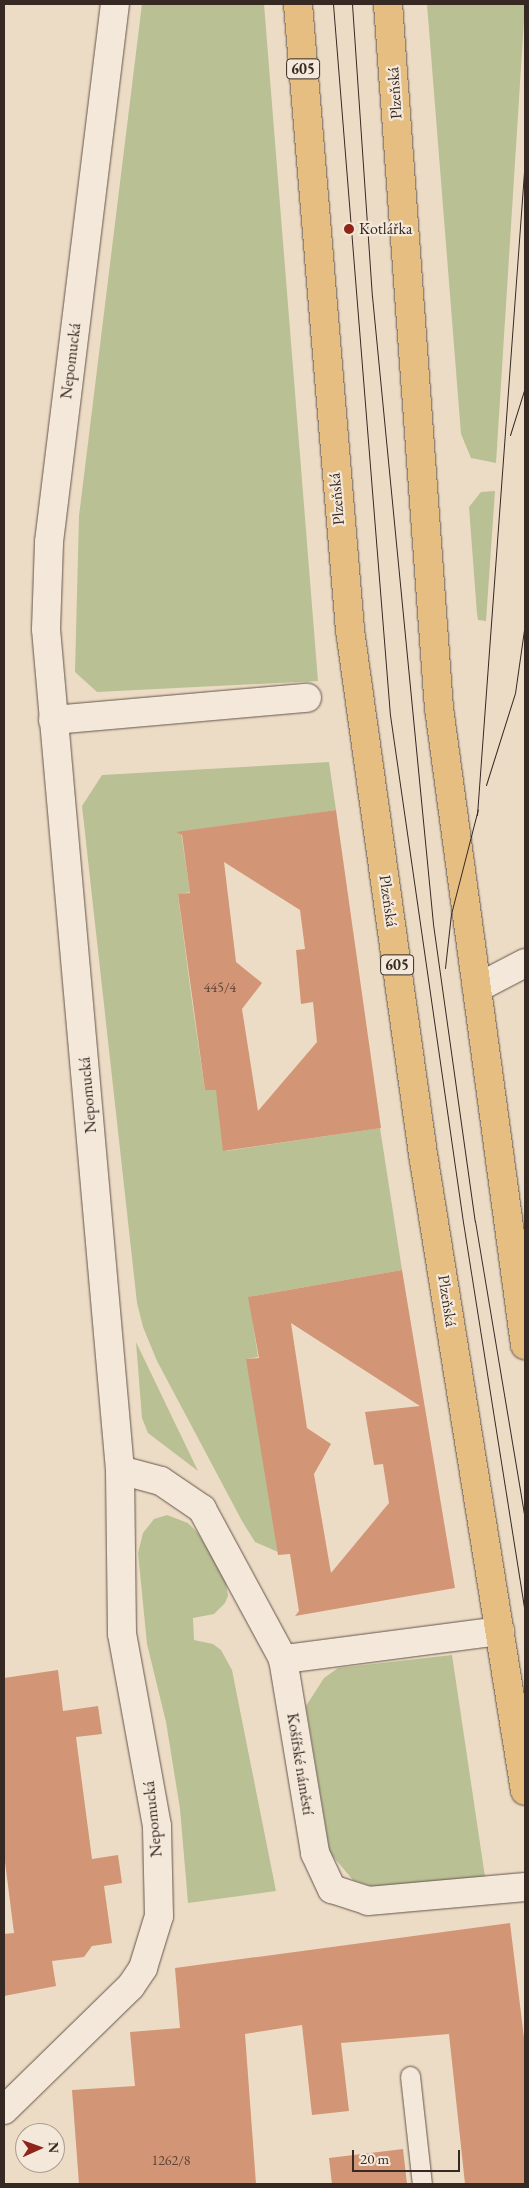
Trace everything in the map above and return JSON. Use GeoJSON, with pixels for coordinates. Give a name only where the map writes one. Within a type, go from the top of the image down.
{"type":"FeatureCollection","features":[{"type":"Feature","properties":{"kind":"main road","name":"Plzeňská"},"geometry":{"type":"LineString","coordinates":[[298,4],[350,630],[422,1144],[525,1792]]}},
{"type":"Feature","properties":{"kind":"main road","name":"Plzeňská"},"geometry":{"type":"LineString","coordinates":[[388,4],[439,708],[525,1345]]}},
{"type":"Feature","properties":{"kind":"street","name":"Nepomucká"},"geometry":{"type":"LineString","coordinates":[[4,2110],[131,1986],[143,1968],[159,1916],[157,1826],[122,1634],[120,1470],[46,629],[49,542],[115,4]]}},
{"type":"Feature","properties":{"kind":"street"},"geometry":{"type":"LineString","coordinates":[[53,720],[307,698]]}},
{"type":"Feature","properties":{"kind":"street"},"geometry":{"type":"LineString","coordinates":[[477,988],[525,963]]}},
{"type":"Feature","properties":{"kind":"street"},"geometry":{"type":"LineString","coordinates":[[120,1470],[161,1481],[202,1509],[282,1659],[500,1631]]}},
{"type":"Feature","properties":{"kind":"street","name":"Košířské náměstí"},"geometry":{"type":"LineString","coordinates":[[282,1659],[315,1853],[332,1889],[368,1901],[525,1887]]}},
{"type":"Feature","properties":{"kind":"lane"},"geometry":{"type":"LineString","coordinates":[[410,2076],[422,2184]]}},
{"type":"Feature","properties":{"kind":"green space"},"geometry":{"type":"Polygon","coordinates":[[[142,4],[264,4],[318,681],[97,692],[75,672],[79,516],[142,4]]]}},
{"type":"Feature","properties":{"kind":"green space"},"geometry":{"type":"Polygon","coordinates":[[[427,4],[525,4],[496,463],[471,458],[461,434],[427,4]]]}},
{"type":"Feature","properties":{"kind":"green space"},"geometry":{"type":"Polygon","coordinates":[[[495,491],[486,621],[478,620],[477,614],[469,507],[481,492],[495,491]]]}},
{"type":"Feature","properties":{"kind":"green space"},"geometry":{"type":"Polygon","coordinates":[[[329,762],[336,810],[181,832],[190,892],[178,895],[192,1001],[205,1090],[217,1090],[226,1151],[380,1128],[402,1270],[249,1297],[258,1357],[247,1359],[278,1552],[255,1542],[242,1521],[157,1361],[143,1327],[137,1303],[82,806],[102,775],[329,762]]]}},
{"type":"Feature","properties":{"kind":"green space"},"geometry":{"type":"Polygon","coordinates":[[[136,1342],[198,1471],[148,1433],[142,1418],[136,1342]]]}},
{"type":"Feature","properties":{"kind":"green space"},"geometry":{"type":"Polygon","coordinates":[[[167,1515],[188,1523],[197,1532],[225,1577],[228,1596],[225,1603],[214,1614],[193,1618],[194,1640],[213,1644],[221,1650],[232,1670],[276,1891],[188,1903],[180,1809],[166,1722],[147,1644],[138,1553],[143,1533],[154,1519],[167,1515]]]}},
{"type":"Feature","properties":{"kind":"green space"},"geometry":{"type":"Polygon","coordinates":[[[452,1655],[485,1877],[374,1887],[353,1880],[330,1853],[306,1706],[324,1678],[338,1668],[452,1655]]]}},
{"type":"Feature","properties":{"kind":"building"},"geometry":{"type":"Polygon","coordinates":[[[336,810],[381,1128],[223,1151],[216,1090],[205,1090],[178,894],[190,893],[182,835],[176,832],[336,810]],[[224,862],[236,962],[262,983],[242,1009],[258,1111],[317,1042],[313,1002],[301,1004],[296,950],[305,949],[300,910],[224,862]]]}},
{"type":"Feature","properties":{"kind":"building"},"geometry":{"type":"Polygon","coordinates":[[[402,1270],[455,1588],[295,1616],[299,1611],[290,1554],[278,1555],[246,1359],[259,1358],[248,1297],[402,1270]],[[291,1323],[307,1428],[331,1444],[314,1474],[331,1573],[389,1503],[383,1464],[374,1465],[365,1412],[420,1406],[291,1323]]]}},
{"type":"Feature","properties":{"kind":"building"},"geometry":{"type":"Polygon","coordinates":[[[58,1670],[63,1711],[98,1706],[102,1734],[76,1737],[92,1859],[118,1855],[122,1883],[104,1886],[112,1943],[92,1946],[84,1957],[52,1961],[56,1986],[4,1996],[4,1934],[14,1933],[4,1854],[4,1678],[58,1670]]]}},
{"type":"Feature","properties":{"kind":"building"},"geometry":{"type":"Polygon","coordinates":[[[510,1923],[525,2046],[525,2184],[465,2184],[449,2034],[341,2043],[349,2111],[312,2115],[302,2025],[245,2034],[256,2184],[79,2184],[72,2090],[135,2086],[130,2032],[180,2028],[175,1968],[510,1923]]]}},
{"type":"Feature","properties":{"kind":"building"},"geometry":{"type":"Polygon","coordinates":[[[403,2149],[407,2184],[332,2184],[329,2158],[403,2149]]]}},
{"type":"Feature","properties":{"kind":"tram line"},"geometry":{"type":"LineString","coordinates":[[333,4],[390,715],[463,1222],[525,1613]]}},
{"type":"Feature","properties":{"kind":"tram line"},"geometry":{"type":"LineString","coordinates":[[352,4],[372,296],[433,924],[475,1221],[525,1519]]}},
{"type":"Feature","properties":{"kind":"tram line"},"geometry":{"type":"LineString","coordinates":[[477,815],[525,159]]}},
{"type":"Feature","properties":{"kind":"tram line"},"geometry":{"type":"LineString","coordinates":[[510,435],[525,387]]}},
{"type":"Feature","properties":{"kind":"tram line"},"geometry":{"type":"LineString","coordinates":[[486,785],[515,693],[525,623]]}},
{"type":"Feature","properties":{"kind":"tram line"},"geometry":{"type":"LineString","coordinates":[[445,968],[451,914],[478,809]]}},
{"type":"Feature","properties":{"kind":"place","name":"Kotlářka"},"geometry":{"type":"Point","coordinates":[349,229]}}]}
